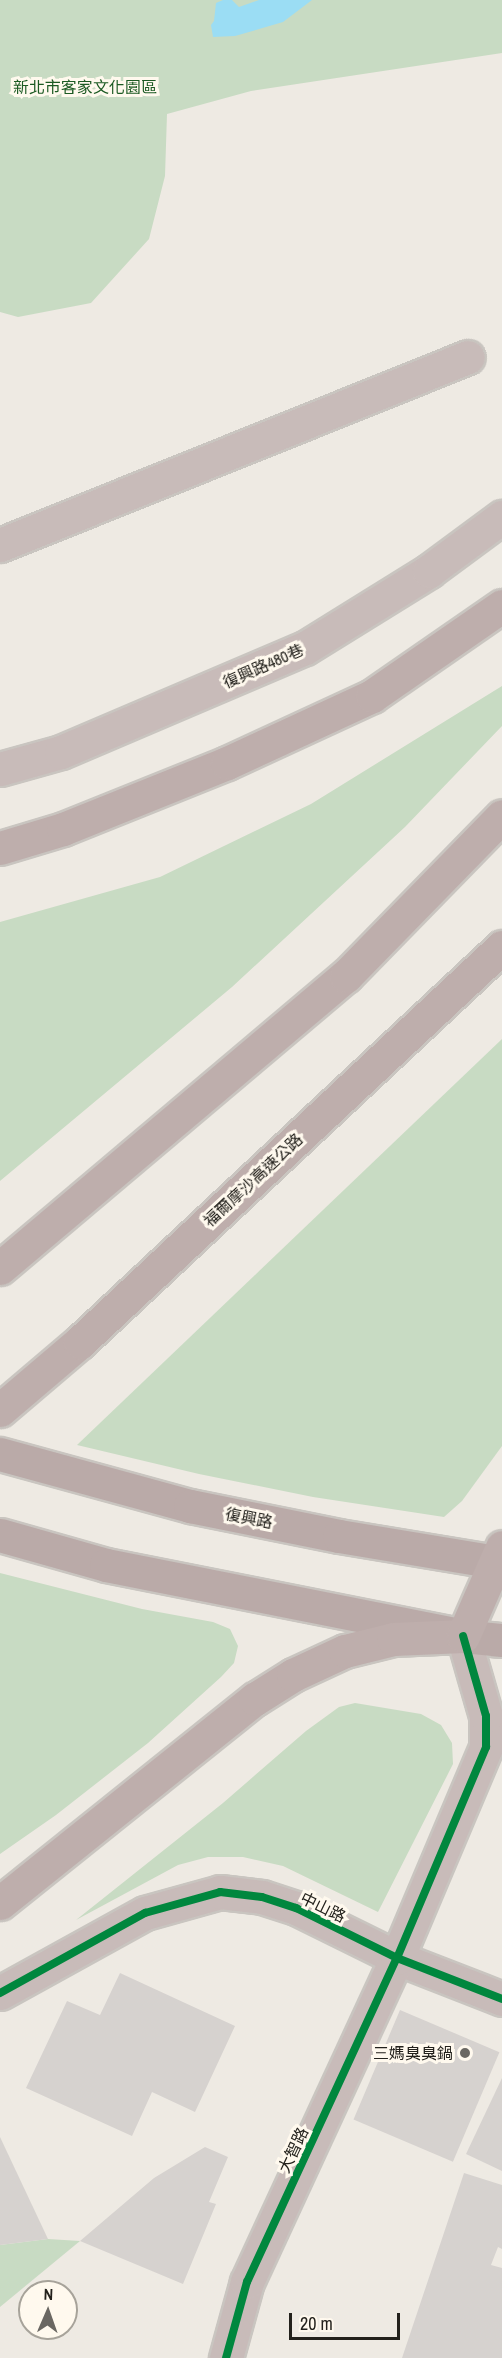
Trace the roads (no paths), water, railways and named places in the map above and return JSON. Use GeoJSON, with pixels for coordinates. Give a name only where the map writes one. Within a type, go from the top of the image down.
{"type":"FeatureCollection","features":[{"type":"Feature","properties":{"kind":"highway"},"geometry":{"type":"LineString","coordinates":[[0,848],[63,829],[216,768],[372,696],[502,606]]}},
{"type":"Feature","properties":{"kind":"highway"},"geometry":{"type":"LineString","coordinates":[[0,1268],[346,976],[502,816]]}},
{"type":"Feature","properties":{"kind":"highway","name":"福爾摩沙高速公路"},"geometry":{"type":"LineString","coordinates":[[0,1410],[80,1342],[502,947]]}},
{"type":"Feature","properties":{"kind":"highway"},"geometry":{"type":"LineString","coordinates":[[0,1903],[255,1699],[293,1675],[345,1651],[393,1639],[463,1636],[500,1557]]}},
{"type":"Feature","properties":{"kind":"main road","name":"復興路"},"geometry":{"type":"LineString","coordinates":[[0,1454],[190,1506],[339,1536],[500,1557]]}},
{"type":"Feature","properties":{"kind":"main road"},"geometry":{"type":"LineString","coordinates":[[0,1535],[106,1565],[463,1636],[502,1640]]}},
{"type":"Feature","properties":{"kind":"street"},"geometry":{"type":"LineString","coordinates":[[0,545],[468,357]]}},
{"type":"Feature","properties":{"kind":"street","name":"復興路480巷"},"geometry":{"type":"LineString","coordinates":[[0,769],[61,752],[305,648],[429,571],[502,517]]}},
{"type":"Feature","properties":{"kind":"street","name":"大智路"},"geometry":{"type":"LineString","coordinates":[[226,2358],[247,2282],[397,1958],[486,1747],[486,1716],[463,1636]]}},
{"type":"Feature","properties":{"kind":"street","name":"中山路"},"geometry":{"type":"LineString","coordinates":[[0,1993],[145,1913],[220,1892],[262,1897],[296,1908],[397,1958],[502,1999]]}},
{"type":"Feature","properties":{"kind":"water"},"geometry":{"type":"Polygon","coordinates":[[[232,0],[239,7],[259,0],[312,0],[283,22],[235,36],[213,37],[211,25],[214,21],[216,3],[232,0]]]}},
{"type":"Feature","properties":{"kind":"place","name":"三媽臭臭鍋"},"geometry":{"type":"Point","coordinates":[465,2053]}},
{"type":"Feature","properties":{"kind":"park label","name":"新北市客家文化園區"},"geometry":{"type":"Point","coordinates":[85,87]}}]}
